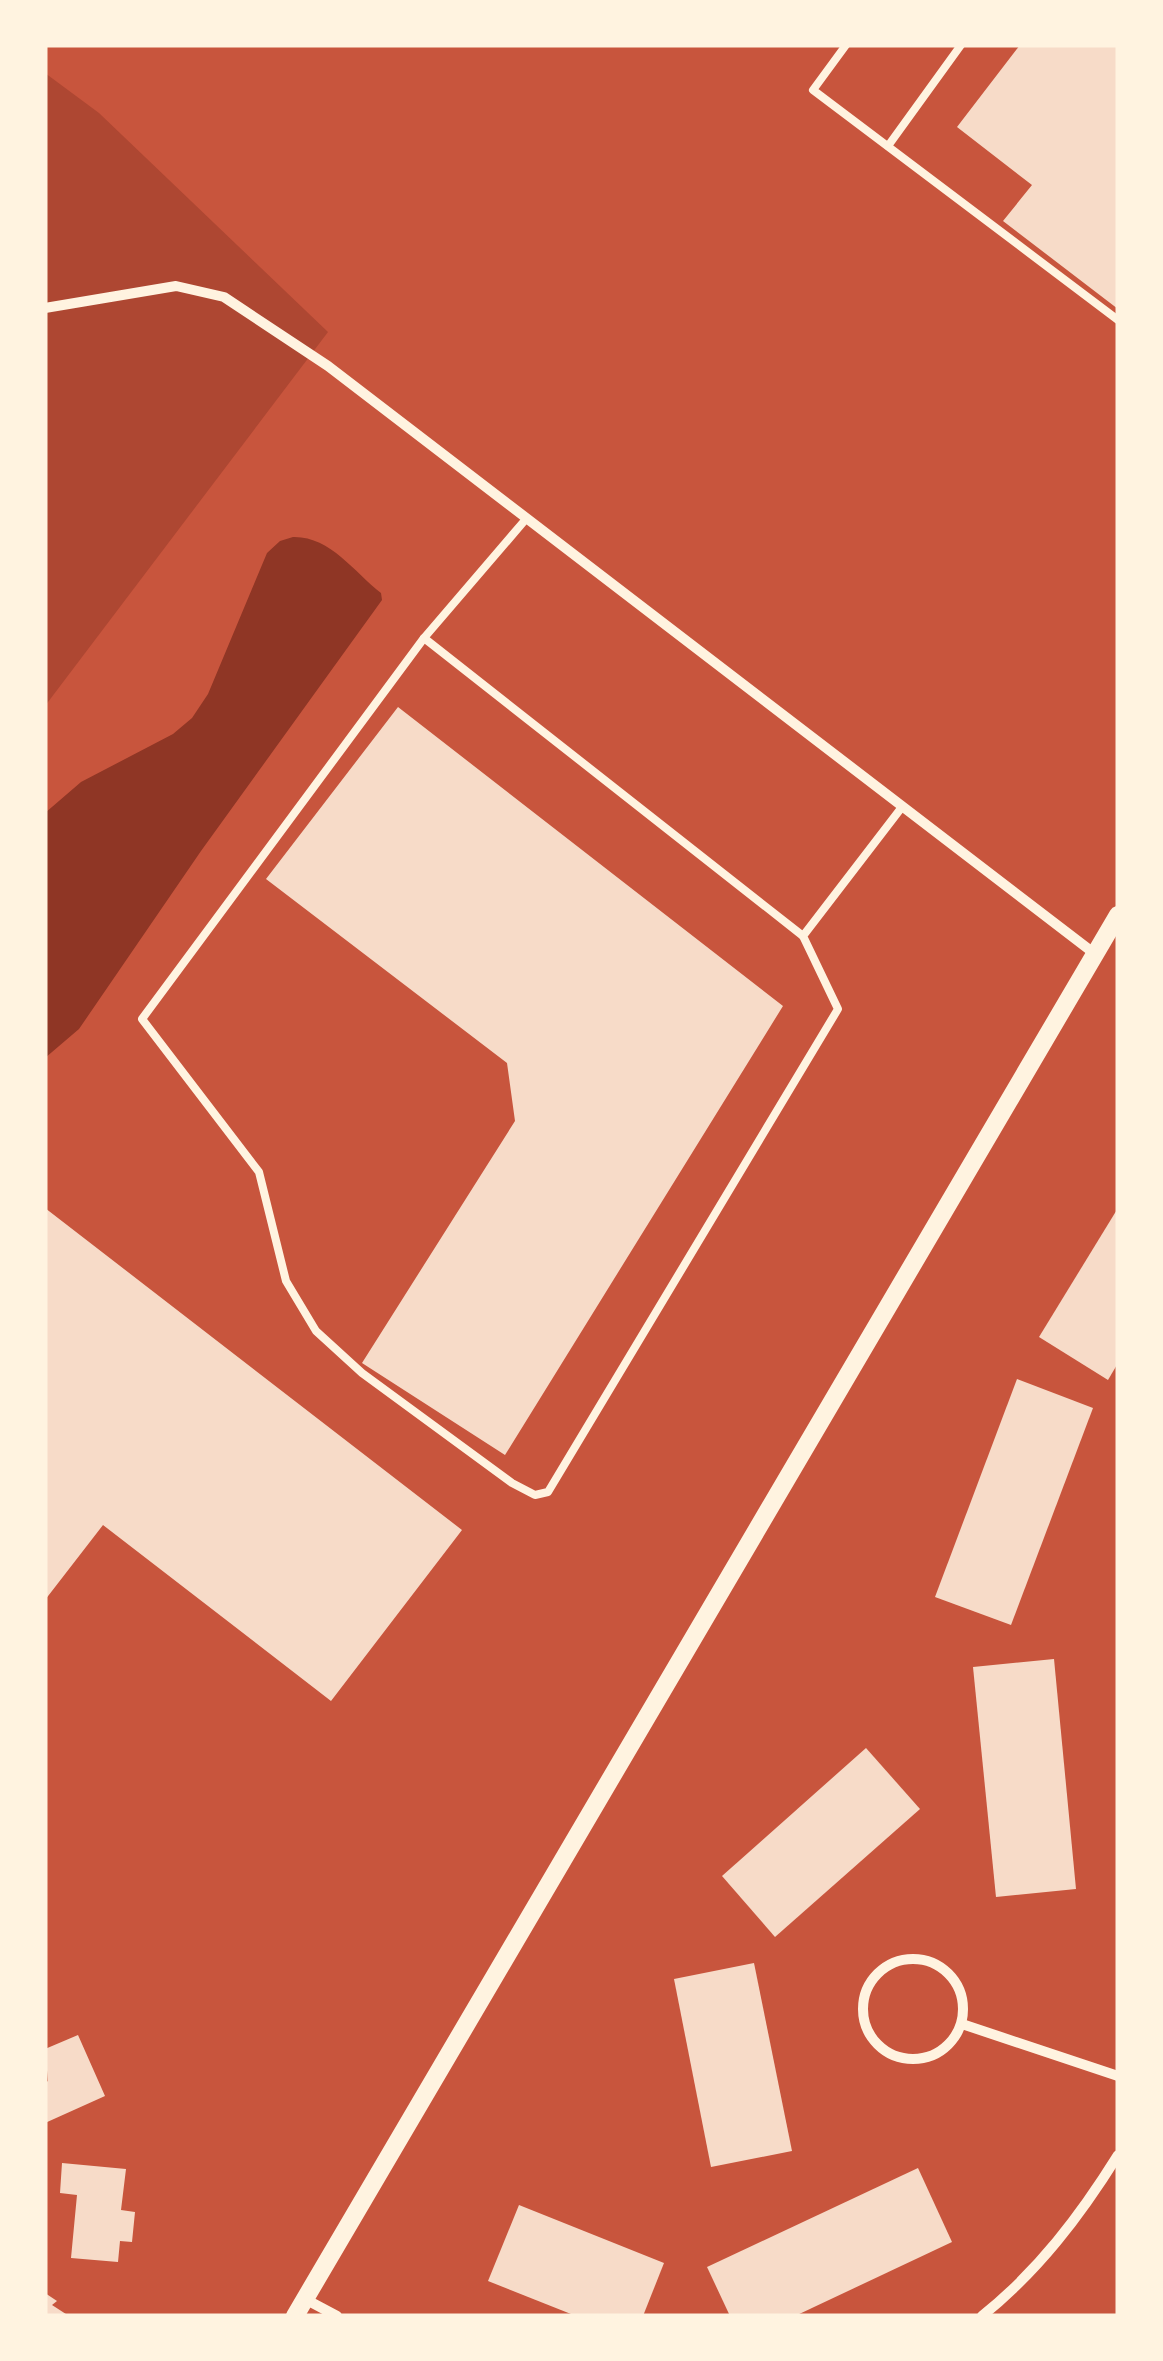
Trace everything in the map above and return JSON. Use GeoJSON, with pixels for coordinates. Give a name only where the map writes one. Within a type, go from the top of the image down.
{"type":"FeatureCollection","features":[{"type":"Feature","properties":{"kind":"street"},"geometry":{"type":"LineString","coordinates":[[45,308],[176,286],[224,297],[328,366],[1095,954]]}},
{"type":"Feature","properties":{"kind":"street"},"geometry":{"type":"LineString","coordinates":[[337,2316],[300,2308],[1118,915]]}},
{"type":"Feature","properties":{"kind":"street"},"geometry":{"type":"LineString","coordinates":[[926,1959],[953,1976],[961,1991],[962,2024],[942,2051],[926,2058],[893,2055],[868,2033],[863,2000],[868,1984],[893,1962],[926,1959]]}},
{"type":"Feature","properties":{"kind":"street"},"geometry":{"type":"LineString","coordinates":[[962,2024],[1118,2076]]}},
{"type":"Feature","properties":{"kind":"street"},"geometry":{"type":"LineString","coordinates":[[982,2316],[1060,2241],[1118,2155]]}},
{"type":"Feature","properties":{"kind":"lane"},"geometry":{"type":"LineString","coordinates":[[846,45],[813,90],[1118,320]]}},
{"type":"Feature","properties":{"kind":"lane"},"geometry":{"type":"LineString","coordinates":[[888,146],[961,45]]}},
{"type":"Feature","properties":{"kind":"lane"},"geometry":{"type":"LineString","coordinates":[[424,638],[804,936],[838,1010],[548,1492],[535,1494],[442,1434],[362,1373],[316,1331],[286,1281],[259,1172],[142,1019],[424,638],[526,519]]}},
{"type":"Feature","properties":{"kind":"lane"},"geometry":{"type":"LineString","coordinates":[[804,936],[902,806]]}},
{"type":"Feature","properties":{"kind":"shaded area"},"geometry":{"type":"Polygon","coordinates":[[[45,73],[99,113],[328,332],[45,706],[45,73]]]}},
{"type":"Feature","properties":{"kind":"shaded area"},"geometry":{"type":"Polygon","coordinates":[[[293,537],[319,542],[330,549],[381,593],[382,600],[201,851],[79,1029],[45,1058],[45,813],[81,782],[173,734],[192,718],[208,694],[267,553],[280,541],[293,537]]]}},
{"type":"Feature","properties":{"kind":"building"},"geometry":{"type":"Polygon","coordinates":[[[1020,45],[1118,45],[1118,309],[1003,221],[1032,185],[957,127],[1020,45]]]}},
{"type":"Feature","properties":{"kind":"building"},"geometry":{"type":"Polygon","coordinates":[[[398,707],[783,1006],[505,1455],[362,1363],[515,1121],[507,1063],[266,879],[398,707]]]}},
{"type":"Feature","properties":{"kind":"building"},"geometry":{"type":"Polygon","coordinates":[[[45,1208],[462,1530],[331,1701],[103,1525],[45,1600],[45,1208]]]}},
{"type":"Feature","properties":{"kind":"building"},"geometry":{"type":"Polygon","coordinates":[[[1118,1208],[1118,1363],[1108,1380],[1039,1337],[1118,1208]]]}},
{"type":"Feature","properties":{"kind":"building"},"geometry":{"type":"Polygon","coordinates":[[[1017,1379],[1093,1408],[1011,1625],[935,1597],[1017,1379]]]}},
{"type":"Feature","properties":{"kind":"building"},"geometry":{"type":"Polygon","coordinates":[[[1054,1659],[1076,1889],[996,1897],[973,1667],[1054,1659]]]}},
{"type":"Feature","properties":{"kind":"building"},"geometry":{"type":"Polygon","coordinates":[[[866,1748],[920,1809],[775,1937],[722,1876],[866,1748]]]}},
{"type":"Feature","properties":{"kind":"building"},"geometry":{"type":"Polygon","coordinates":[[[754,1963],[792,2151],[711,2167],[674,1979],[754,1963]]]}},
{"type":"Feature","properties":{"kind":"building"},"geometry":{"type":"Polygon","coordinates":[[[78,2035],[105,2096],[45,2123],[45,2049],[78,2035]]]}},
{"type":"Feature","properties":{"kind":"building"},"geometry":{"type":"Polygon","coordinates":[[[62,2163],[126,2169],[121,2210],[135,2212],[132,2242],[120,2241],[118,2262],[71,2258],[77,2195],[60,2193],[62,2163]]]}},
{"type":"Feature","properties":{"kind":"building"},"geometry":{"type":"Polygon","coordinates":[[[918,2168],[952,2242],[795,2316],[730,2316],[707,2267],[918,2168]]]}},
{"type":"Feature","properties":{"kind":"building"},"geometry":{"type":"Polygon","coordinates":[[[519,2205],[664,2263],[643,2316],[576,2316],[488,2281],[519,2205]]]}},
{"type":"Feature","properties":{"kind":"building"},"geometry":{"type":"Polygon","coordinates":[[[45,2293],[57,2301],[52,2305],[69,2316],[45,2316],[45,2293]]]}}]}
